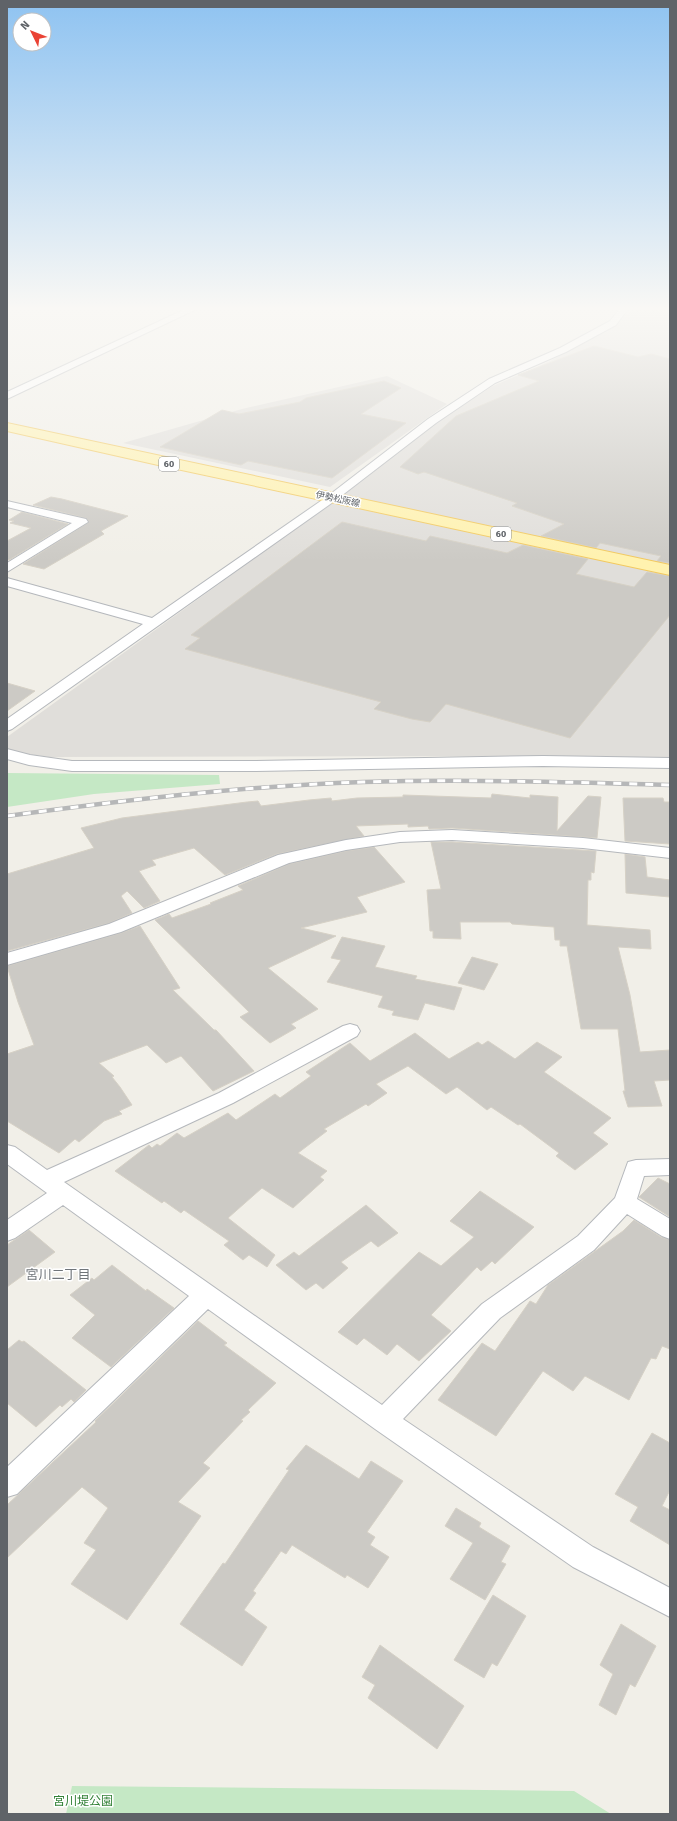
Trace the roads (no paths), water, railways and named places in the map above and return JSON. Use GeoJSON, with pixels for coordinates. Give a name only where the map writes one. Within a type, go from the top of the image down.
{"type":"FeatureCollection","features":[{"type":"Feature","properties":{"kind":"main road","name":"伊勢松阪線"},"geometry":{"type":"LineString","coordinates":[[7,427],[670,570]]}},
{"type":"Feature","properties":{"kind":"street"},"geometry":{"type":"LineString","coordinates":[[7,396],[18,391]]}},
{"type":"Feature","properties":{"kind":"street"},"geometry":{"type":"LineString","coordinates":[[7,726],[332,498],[432,420],[477,391]]}},
{"type":"Feature","properties":{"kind":"street"},"geometry":{"type":"LineString","coordinates":[[7,504],[82,522],[7,568]]}},
{"type":"Feature","properties":{"kind":"street"},"geometry":{"type":"LineString","coordinates":[[7,582],[154,623]]}},
{"type":"Feature","properties":{"kind":"street"},"geometry":{"type":"LineString","coordinates":[[7,754],[29,760],[72,766],[256,766],[543,761],[670,763]]}},
{"type":"Feature","properties":{"kind":"street"},"geometry":{"type":"LineString","coordinates":[[7,959],[115,928],[284,859],[346,845],[400,837],[452,835],[583,843],[670,853]]}},
{"type":"Feature","properties":{"kind":"street"},"geometry":{"type":"LineString","coordinates":[[7,1232],[56,1187],[350,1031]]}},
{"type":"Feature","properties":{"kind":"street"},"geometry":{"type":"LineString","coordinates":[[7,1153],[384,1421],[583,1557],[670,1604]]}},
{"type":"Feature","properties":{"kind":"street"},"geometry":{"type":"LineString","coordinates":[[384,1421],[491,1311],[586,1243],[625,1202],[636,1168],[670,1167]]}},
{"type":"Feature","properties":{"kind":"street"},"geometry":{"type":"LineString","coordinates":[[625,1202],[670,1230]]}},
{"type":"Feature","properties":{"kind":"street"},"geometry":{"type":"LineString","coordinates":[[7,1485],[207,1294]]}},
{"type":"Feature","properties":{"kind":"railway"},"geometry":{"type":"LineString","coordinates":[[7,816],[185,794],[318,784],[401,781],[478,781],[670,785]]}},
{"type":"Feature","properties":{"kind":"district","name":"宮川二丁目"},"geometry":{"type":"Point","coordinates":[58,1274]}},
{"type":"Feature","properties":{"kind":"park label","name":"宮川堤公園"},"geometry":{"type":"Point","coordinates":[83,1801]}}]}
